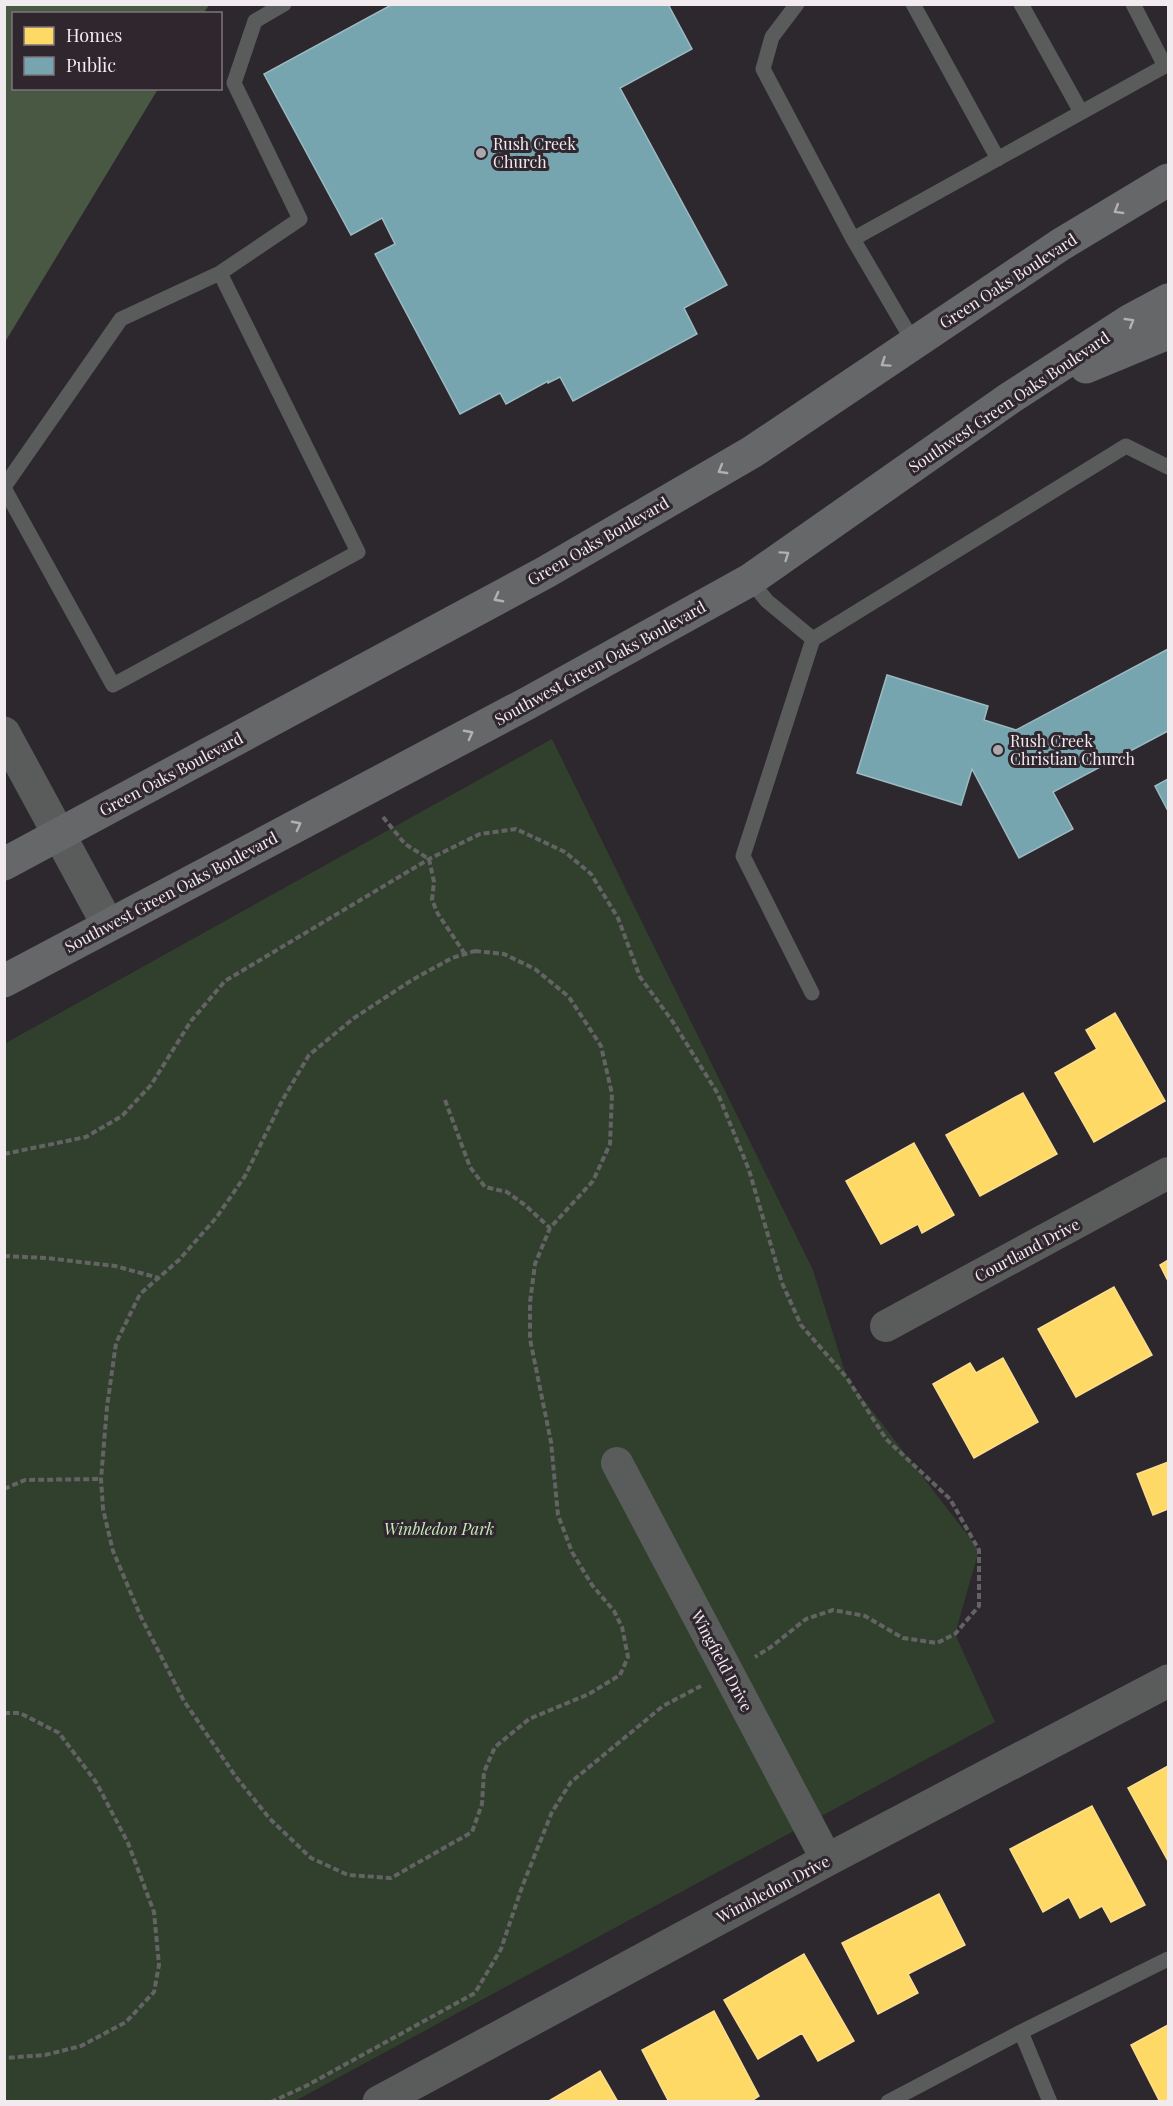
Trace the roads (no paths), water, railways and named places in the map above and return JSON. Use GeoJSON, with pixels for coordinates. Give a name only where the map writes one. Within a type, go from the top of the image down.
{"type":"FeatureCollection","features":[{"type":"Feature","properties":{"kind":"main road","name":"Green Oaks Boulevard"},"geometry":{"type":"LineString","coordinates":[[4,864],[546,572],[752,452],[1060,245],[1168,180]]}},
{"type":"Feature","properties":{"kind":"main road","name":"Southwest Green Oaks Boulevard"},"geometry":{"type":"LineString","coordinates":[[4,981],[528,703],[750,580],[1010,398],[1130,321],[1168,300]]}},
{"type":"Feature","properties":{"kind":"main road"},"geometry":{"type":"LineString","coordinates":[[1010,398],[1168,333]]}},
{"type":"Feature","properties":{"kind":"street"},"geometry":{"type":"LineString","coordinates":[[4,734],[61,834],[108,925]]}},
{"type":"Feature","properties":{"kind":"street","name":"Courtland Drive"},"geometry":{"type":"LineString","coordinates":[[886,1326],[1168,1173]]}},
{"type":"Feature","properties":{"kind":"street","name":"Wingfield Drive"},"geometry":{"type":"LineString","coordinates":[[616,1463],[826,1860]]}},
{"type":"Feature","properties":{"kind":"street","name":"Wimbledon Drive"},"geometry":{"type":"LineString","coordinates":[[379,2102],[826,1860],[1168,1681]]}},
{"type":"Feature","properties":{"kind":"lane"},"geometry":{"type":"LineString","coordinates":[[220,273],[358,552],[113,686],[4,488],[122,319],[220,273],[300,219],[234,83],[255,21],[284,4]]}},
{"type":"Feature","properties":{"kind":"lane"},"geometry":{"type":"LineString","coordinates":[[796,4],[772,37],[763,69],[853,239],[914,343]]}},
{"type":"Feature","properties":{"kind":"lane"},"geometry":{"type":"LineString","coordinates":[[913,4],[998,159]]}},
{"type":"Feature","properties":{"kind":"lane"},"geometry":{"type":"LineString","coordinates":[[1021,4],[1081,112]]}},
{"type":"Feature","properties":{"kind":"lane"},"geometry":{"type":"LineString","coordinates":[[853,239],[1165,66],[1133,4]]}},
{"type":"Feature","properties":{"kind":"lane"},"geometry":{"type":"LineString","coordinates":[[812,993],[743,856],[813,639],[1126,446],[1168,467]]}},
{"type":"Feature","properties":{"kind":"lane"},"geometry":{"type":"LineString","coordinates":[[750,580],[767,601],[813,639]]}},
{"type":"Feature","properties":{"kind":"lane"},"geometry":{"type":"LineString","coordinates":[[888,2102],[1021,2032],[1168,1959]]}},
{"type":"Feature","properties":{"kind":"lane"},"geometry":{"type":"LineString","coordinates":[[1021,2032],[1050,2102]]}},
{"type":"Feature","properties":{"kind":"place","name":"Rush Creek Church"},"geometry":{"type":"Point","coordinates":[481,153]}},
{"type":"Feature","properties":{"kind":"place","name":"Rush Creek Christian Church"},"geometry":{"type":"Point","coordinates":[998,750]}},
{"type":"Feature","properties":{"kind":"park label","name":"Winbledon Park"},"geometry":{"type":"Point","coordinates":[439,1529]}}]}
